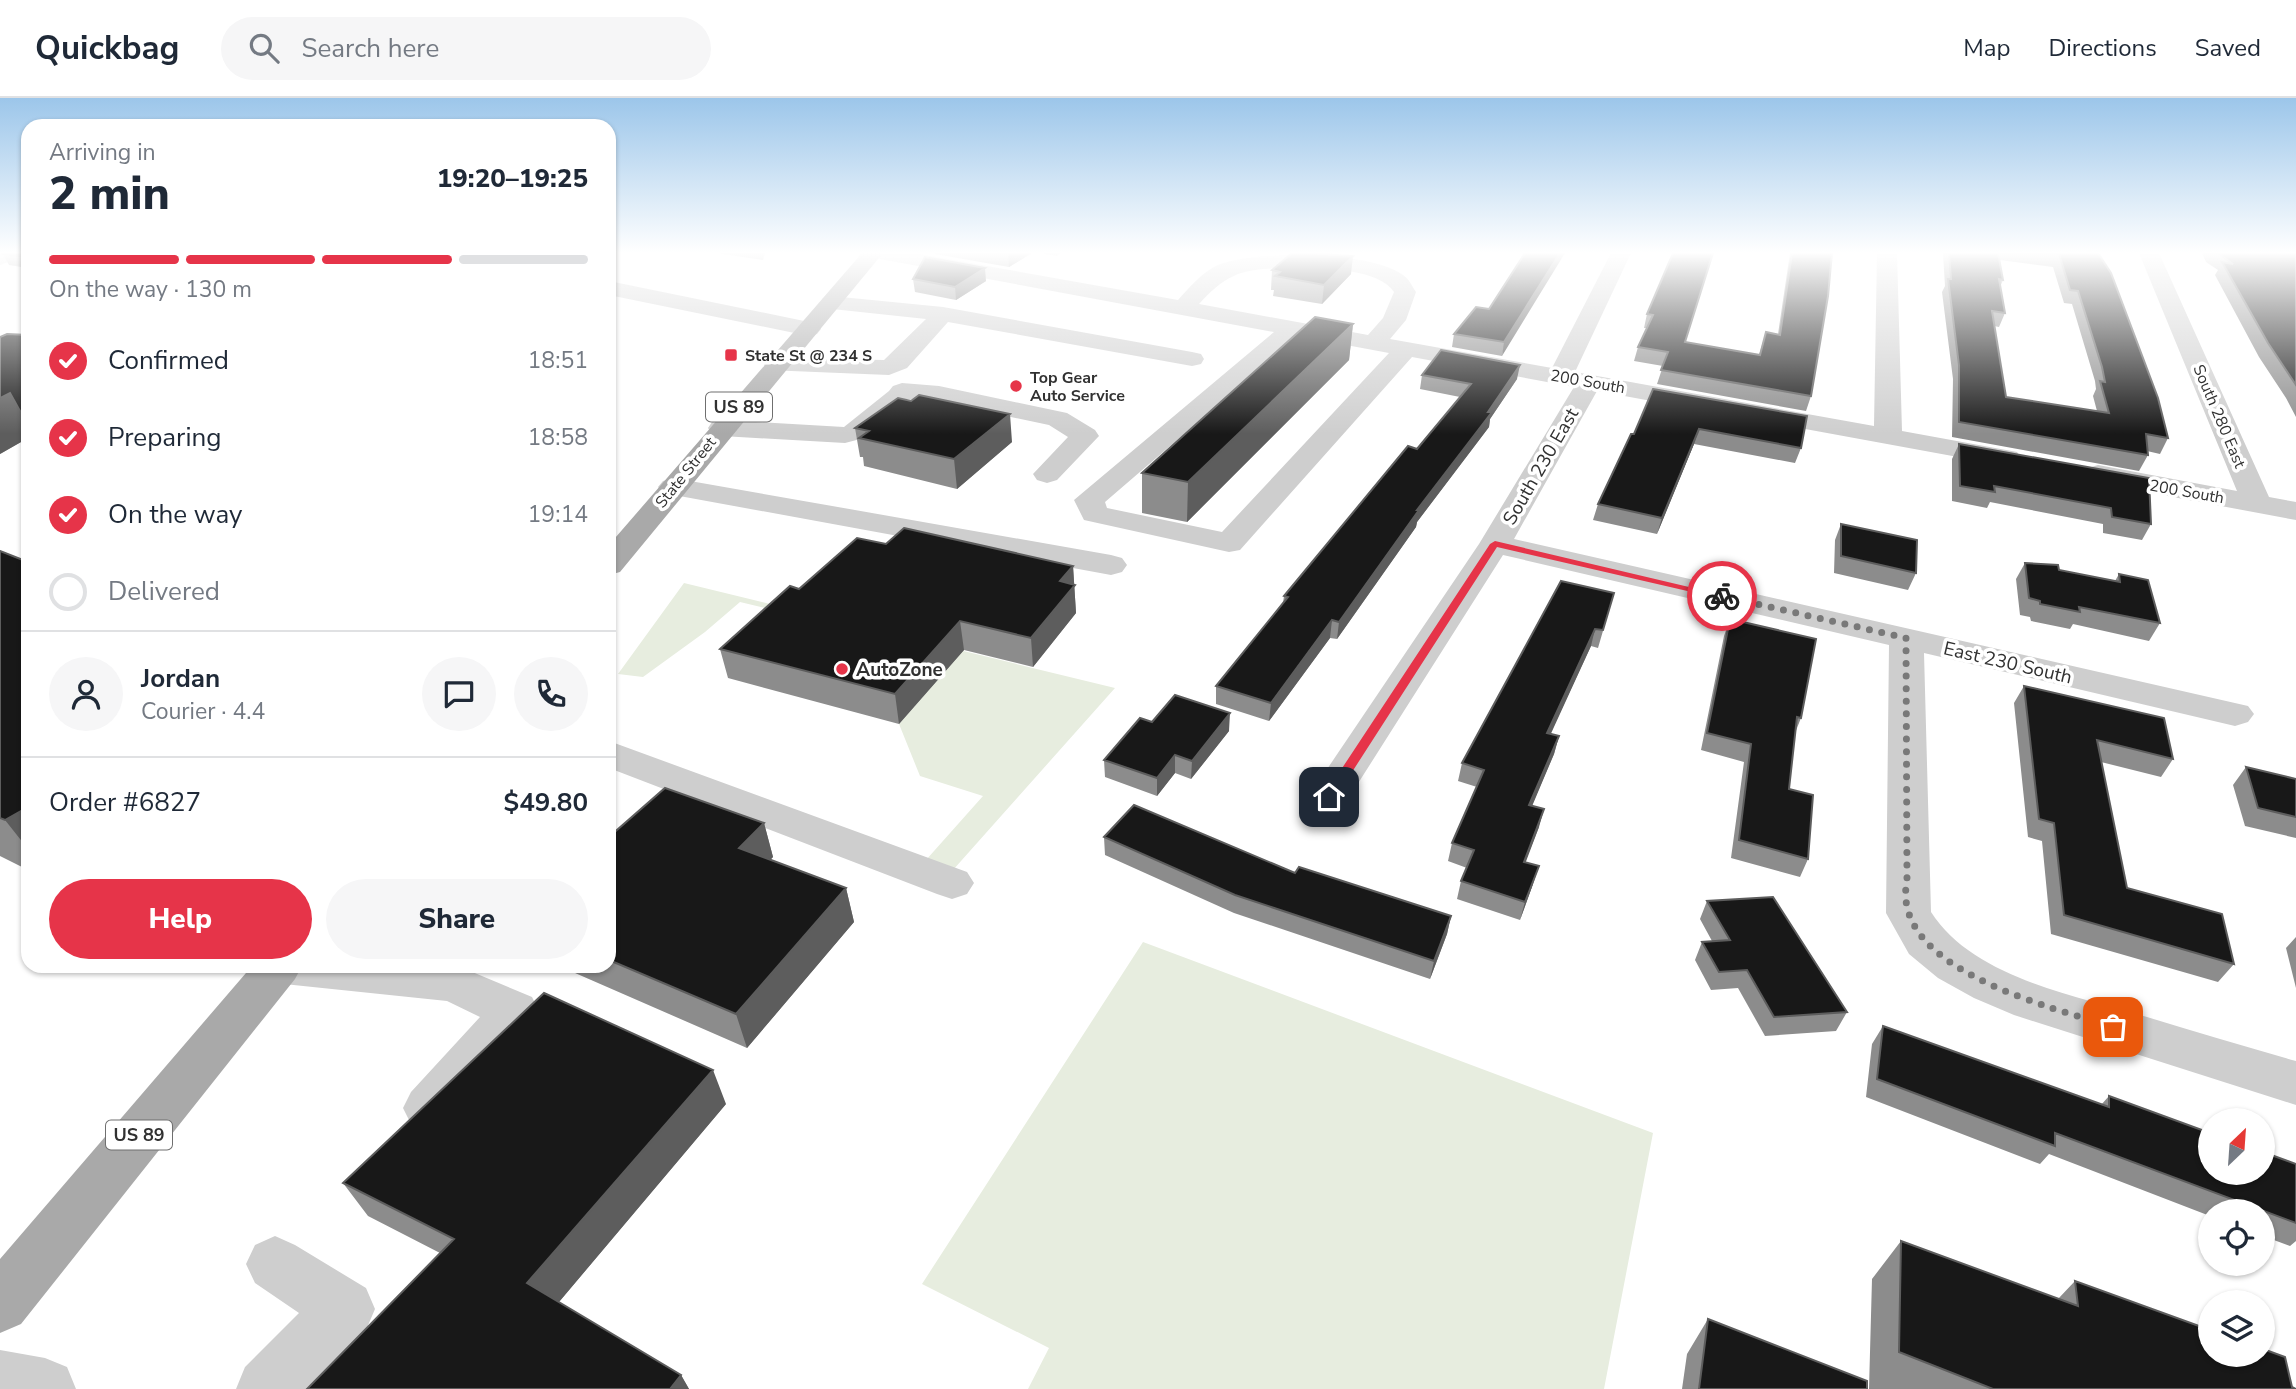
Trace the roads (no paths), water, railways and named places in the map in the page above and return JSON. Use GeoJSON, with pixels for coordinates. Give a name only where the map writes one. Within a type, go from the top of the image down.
{"type":"FeatureCollection","features":[{"type":"Feature","properties":{"kind":"main road","name":"State Street"},"geometry":{"type":"LineString","coordinates":[[616,556],[722,428],[822,313]]}},
{"type":"Feature","properties":{"kind":"main road","name":"US 89"},"geometry":{"type":"LineString","coordinates":[[0,1304],[275,973]]}},
{"type":"Feature","properties":{"kind":"street"},"geometry":{"type":"LineString","coordinates":[[732,313],[809,329]]}},
{"type":"Feature","properties":{"kind":"street"},"geometry":{"type":"LineString","coordinates":[[935,313],[1192,359]]}},
{"type":"Feature","properties":{"kind":"street"},"geometry":{"type":"LineString","coordinates":[[1015,327],[1035,313]]}},
{"type":"Feature","properties":{"kind":"street","name":"200 South"},"geometry":{"type":"LineString","coordinates":[[1216,313],[2032,462]]}},
{"type":"Feature","properties":{"kind":"street"},"geometry":{"type":"LineString","coordinates":[[1374,342],[1397,313]]}},
{"type":"Feature","properties":{"kind":"street","name":"South 230 East"},"geometry":{"type":"LineString","coordinates":[[1329,797],[1495,544],[1575,378],[1599,313]]}},
{"type":"Feature","properties":{"kind":"street"},"geometry":{"type":"LineString","coordinates":[[1887,313],[1888,436]]}},
{"type":"Feature","properties":{"kind":"street","name":"South 280 East"},"geometry":{"type":"LineString","coordinates":[[2175,313],[2257,503]]}},
{"type":"Feature","properties":{"kind":"street"},"geometry":{"type":"LineString","coordinates":[[722,428],[845,435],[858,431],[895,379],[898,363],[943,314]]}},
{"type":"Feature","properties":{"kind":"street"},"geometry":{"type":"LineString","coordinates":[[1293,328],[1089,500],[1096,514],[1229,543],[1407,348]]}},
{"type":"Feature","properties":{"kind":"street"},"geometry":{"type":"LineString","coordinates":[[776,365],[895,379],[939,394],[1058,419],[1084,436],[1047,474]]}},
{"type":"Feature","properties":{"kind":"street","name":"200 South"},"geometry":{"type":"LineString","coordinates":[[2071,469],[2296,510]]}},
{"type":"Feature","properties":{"kind":"street"},"geometry":{"type":"LineString","coordinates":[[673,487],[1111,565]]}},
{"type":"Feature","properties":{"kind":"street","name":"East 230 South"},"geometry":{"type":"LineString","coordinates":[[1495,544],[2235,714]]}},
{"type":"Feature","properties":{"kind":"street"},"geometry":{"type":"LineString","coordinates":[[1906,638],[1907,880],[1904,893],[1913,923],[1925,940],[1961,970],[2009,994],[2296,1083]]}},
{"type":"Feature","properties":{"kind":"street"},"geometry":{"type":"LineString","coordinates":[[616,757],[952,883]]}},
{"type":"Feature","properties":{"kind":"street"},"geometry":{"type":"LineString","coordinates":[[352,973],[453,983],[515,1011],[398,1142]]}},
{"type":"Feature","properties":{"kind":"street"},"geometry":{"type":"LineString","coordinates":[[267,1389],[345,1309],[275,1264]]}},
{"type":"Feature","properties":{"kind":"street"},"geometry":{"type":"LineString","coordinates":[[0,1381],[45,1389]]}},
{"type":"Feature","properties":{"kind":"place","name":"State St @ 234 S"},"geometry":{"type":"Point","coordinates":[731,355]}},
{"type":"Feature","properties":{"kind":"place","name":"Top Gear Auto Service"},"geometry":{"type":"Point","coordinates":[1016,386]}},
{"type":"Feature","properties":{"kind":"place","name":"AutoZone"},"geometry":{"type":"Point","coordinates":[842,669]}}]}
